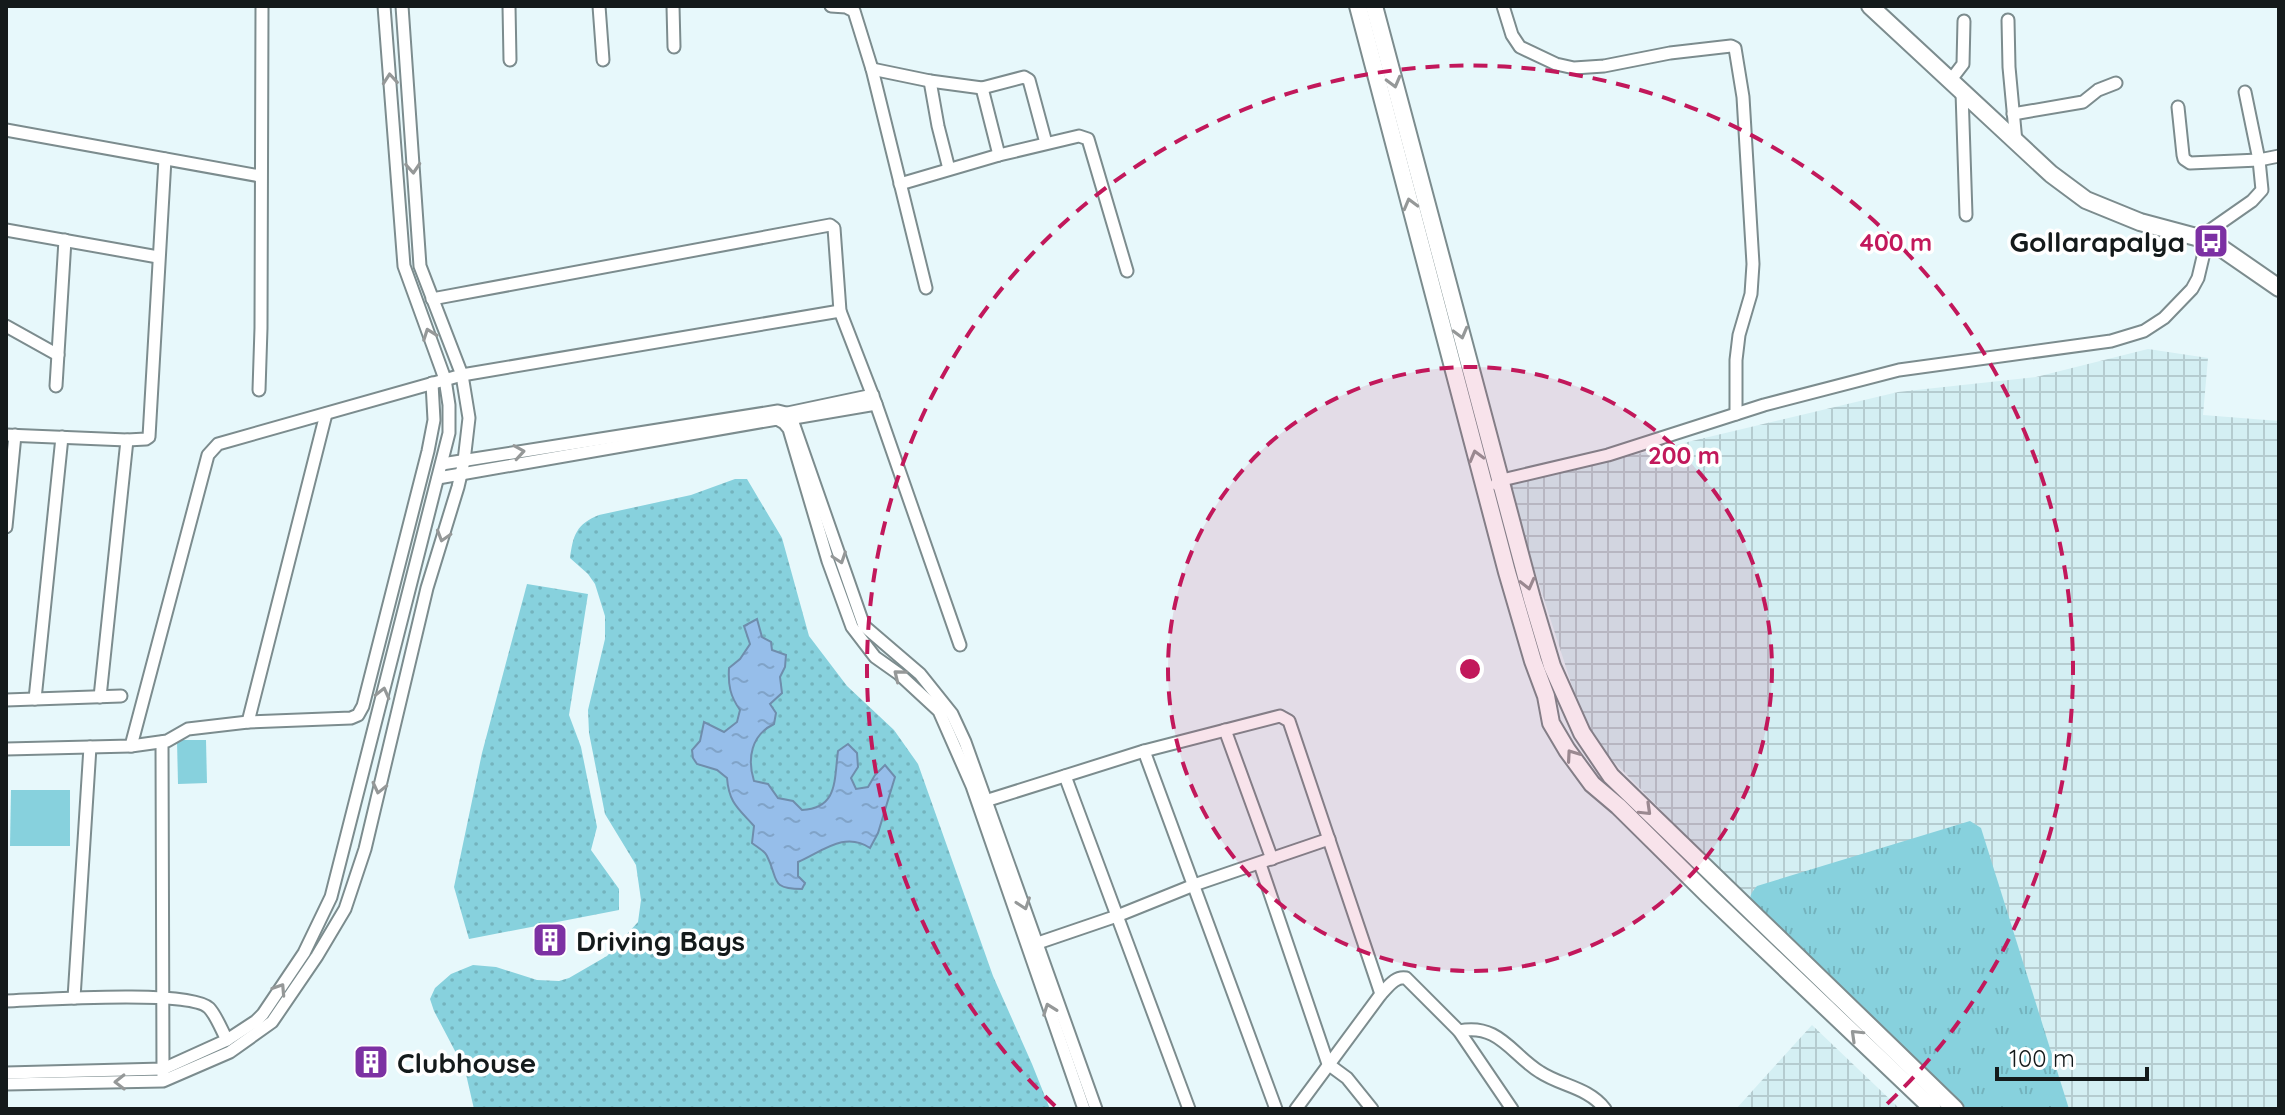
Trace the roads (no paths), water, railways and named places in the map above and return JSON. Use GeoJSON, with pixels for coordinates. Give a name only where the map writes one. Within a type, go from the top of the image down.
{"type":"FeatureCollection","features":[{"type":"Feature","properties":{"kind":"street"},"geometry":{"type":"LineString","coordinates":[[259,390],[262,6]]}},
{"type":"Feature","properties":{"kind":"street"},"geometry":{"type":"LineString","coordinates":[[6,1073],[163,1075],[227,1040],[263,1014],[304,953],[331,897],[449,433],[445,379],[404,266],[384,6]]}},
{"type":"Feature","properties":{"kind":"street"},"geometry":{"type":"LineString","coordinates":[[6,1084],[163,1075],[230,1052],[272,1022],[345,909],[365,849],[427,588],[464,461],[469,418],[462,375],[420,266],[402,6]]}},
{"type":"Feature","properties":{"kind":"street"},"geometry":{"type":"LineString","coordinates":[[509,6],[510,60]]}},
{"type":"Feature","properties":{"kind":"street"},"geometry":{"type":"LineString","coordinates":[[599,6],[603,60]]}},
{"type":"Feature","properties":{"kind":"street"},"geometry":{"type":"LineString","coordinates":[[673,6],[674,47]]}},
{"type":"Feature","properties":{"kind":"street"},"geometry":{"type":"LineString","coordinates":[[831,6],[854,11],[872,69],[926,288]]}},
{"type":"Feature","properties":{"kind":"street"},"geometry":{"type":"LineString","coordinates":[[1358,6],[1512,591],[1546,696],[1551,723],[1592,784],[1709,896],[1893,1060],[1955,1109]]}},
{"type":"Feature","properties":{"kind":"street"},"geometry":{"type":"LineString","coordinates":[[1374,6],[1532,599],[1552,666],[1582,733],[1611,776],[1893,1060],[1933,1109]]}},
{"type":"Feature","properties":{"kind":"street"},"geometry":{"type":"LineString","coordinates":[[1503,6],[1512,35],[1520,47],[1556,64],[1574,68],[1604,66],[1670,53],[1735,48],[1743,97],[1753,264],[1751,294],[1739,335],[1736,360],[1736,414]]}},
{"type":"Feature","properties":{"kind":"street"},"geometry":{"type":"LineString","coordinates":[[1870,6],[2051,174],[2096,205],[2140,222],[2203,239],[2279,288]]}},
{"type":"Feature","properties":{"kind":"street"},"geometry":{"type":"LineString","coordinates":[[2008,20],[2016,142]]}},
{"type":"Feature","properties":{"kind":"street"},"geometry":{"type":"LineString","coordinates":[[1964,21],[1963,64],[1956,86],[1966,215]]}},
{"type":"Feature","properties":{"kind":"street"},"geometry":{"type":"LineString","coordinates":[[872,69],[982,88],[1027,78],[1046,143]]}},
{"type":"Feature","properties":{"kind":"street"},"geometry":{"type":"LineString","coordinates":[[930,81],[949,169]]}},
{"type":"Feature","properties":{"kind":"street"},"geometry":{"type":"LineString","coordinates":[[2013,114],[2083,102],[2098,90],[2116,83]]}},
{"type":"Feature","properties":{"kind":"street"},"geometry":{"type":"LineString","coordinates":[[982,88],[999,155]]}},
{"type":"Feature","properties":{"kind":"street"},"geometry":{"type":"LineString","coordinates":[[1486,492],[1502,480],[1608,455],[1736,414],[1899,370],[2111,341],[2144,331],[2164,318],[2192,289],[2198,278],[2203,239],[2259,196],[2262,190],[2245,92]]}},
{"type":"Feature","properties":{"kind":"street"},"geometry":{"type":"LineString","coordinates":[[2178,107],[2183,155],[2190,163],[2259,160],[2279,156]]}},
{"type":"Feature","properties":{"kind":"street"},"geometry":{"type":"LineString","coordinates":[[6,130],[260,176]]}},
{"type":"Feature","properties":{"kind":"street"},"geometry":{"type":"LineString","coordinates":[[900,184],[1046,143],[1079,136],[1088,139],[1127,271]]}},
{"type":"Feature","properties":{"kind":"street"},"geometry":{"type":"LineString","coordinates":[[6,527],[11,435],[127,440],[146,439],[150,435],[165,159]]}},
{"type":"Feature","properties":{"kind":"street"},"geometry":{"type":"LineString","coordinates":[[432,299],[825,224],[834,228],[840,311],[960,645]]}},
{"type":"Feature","properties":{"kind":"street"},"geometry":{"type":"LineString","coordinates":[[6,230],[158,257]]}},
{"type":"Feature","properties":{"kind":"street"},"geometry":{"type":"LineString","coordinates":[[56,386],[65,240]]}},
{"type":"Feature","properties":{"kind":"street"},"geometry":{"type":"LineString","coordinates":[[131,746],[208,455],[218,444],[462,375],[840,311]]}},
{"type":"Feature","properties":{"kind":"street"},"geometry":{"type":"LineString","coordinates":[[6,326],[58,355]]}},
{"type":"Feature","properties":{"kind":"street"},"geometry":{"type":"LineString","coordinates":[[6,749],[131,746],[162,742],[188,729],[248,722],[351,718],[358,715],[363,706],[428,451],[434,420],[432,383]]}},
{"type":"Feature","properties":{"kind":"street"},"geometry":{"type":"LineString","coordinates":[[438,478],[874,400]]}},
{"type":"Feature","properties":{"kind":"street"},"geometry":{"type":"LineString","coordinates":[[442,464],[778,411],[785,418],[828,561],[852,627],[875,657],[899,674],[939,711],[982,802],[1084,1109]]}},
{"type":"Feature","properties":{"kind":"street"},"geometry":{"type":"LineString","coordinates":[[248,722],[326,414]]}},
{"type":"Feature","properties":{"kind":"street"},"geometry":{"type":"LineString","coordinates":[[35,699],[62,437]]}},
{"type":"Feature","properties":{"kind":"street"},"geometry":{"type":"LineString","coordinates":[[100,697],[127,440]]}},
{"type":"Feature","properties":{"kind":"street"},"geometry":{"type":"LineString","coordinates":[[6,700],[121,696]]}},
{"type":"Feature","properties":{"kind":"street"},"geometry":{"type":"LineString","coordinates":[[982,802],[1144,751],[1285,717],[1289,721],[1381,994]]}},
{"type":"Feature","properties":{"kind":"street"},"geometry":{"type":"LineString","coordinates":[[1225,730],[1272,859]]}},
{"type":"Feature","properties":{"kind":"street"},"geometry":{"type":"LineString","coordinates":[[162,742],[163,1075]]}},
{"type":"Feature","properties":{"kind":"street"},"geometry":{"type":"LineString","coordinates":[[74,998],[90,747]]}},
{"type":"Feature","properties":{"kind":"street"},"geometry":{"type":"LineString","coordinates":[[1144,751],[1276,1109]]}},
{"type":"Feature","properties":{"kind":"street"},"geometry":{"type":"LineString","coordinates":[[366,758],[386,762]]}},
{"type":"Feature","properties":{"kind":"street"},"geometry":{"type":"LineString","coordinates":[[1065,776],[1189,1109]]}},
{"type":"Feature","properties":{"kind":"street"},"geometry":{"type":"LineString","coordinates":[[1032,945],[1329,839]]}},
{"type":"Feature","properties":{"kind":"street"},"geometry":{"type":"LineString","coordinates":[[1260,864],[1328,1064],[1347,1078],[1372,1109]]}},
{"type":"Feature","properties":{"kind":"street"},"geometry":{"type":"LineString","coordinates":[[1032,945],[1096,1109]]}},
{"type":"Feature","properties":{"kind":"street"},"geometry":{"type":"LineString","coordinates":[[1296,1109],[1381,994],[1396,979],[1406,978],[1459,1031],[1512,1109]]}},
{"type":"Feature","properties":{"kind":"street"},"geometry":{"type":"LineString","coordinates":[[6,1001],[74,998],[189,1000],[209,1008],[227,1040]]}},
{"type":"Feature","properties":{"kind":"street"},"geometry":{"type":"LineString","coordinates":[[1459,1031],[1480,1029],[1505,1041],[1539,1072],[1591,1095],[1605,1109]]}},
{"type":"Feature","properties":{"kind":"water"},"geometry":{"type":"Polygon","coordinates":[[[757,619],[762,637],[771,642],[772,650],[786,655],[780,677],[782,693],[770,704],[776,713],[774,724],[760,734],[753,748],[751,764],[754,781],[768,784],[778,798],[793,801],[802,810],[814,808],[822,804],[832,791],[838,751],[848,744],[857,753],[858,767],[851,778],[856,789],[868,787],[885,765],[895,777],[878,833],[870,848],[852,841],[843,842],[798,862],[798,876],[805,883],[802,889],[780,885],[766,854],[752,843],[754,826],[732,799],[727,778],[717,770],[697,764],[693,758],[692,750],[700,741],[704,722],[724,732],[737,722],[740,710],[730,690],[729,668],[750,644],[744,626],[757,619]]]}},
{"type":"Feature","properties":{"kind":"place","name":"Gollarapalya"},"geometry":{"type":"Point","coordinates":[2211,241]}},
{"type":"Feature","properties":{"kind":"place","name":"Driving Bays"},"geometry":{"type":"Point","coordinates":[550,940]}},
{"type":"Feature","properties":{"kind":"place","name":"Clubhouse"},"geometry":{"type":"Point","coordinates":[371,1062]}}]}
